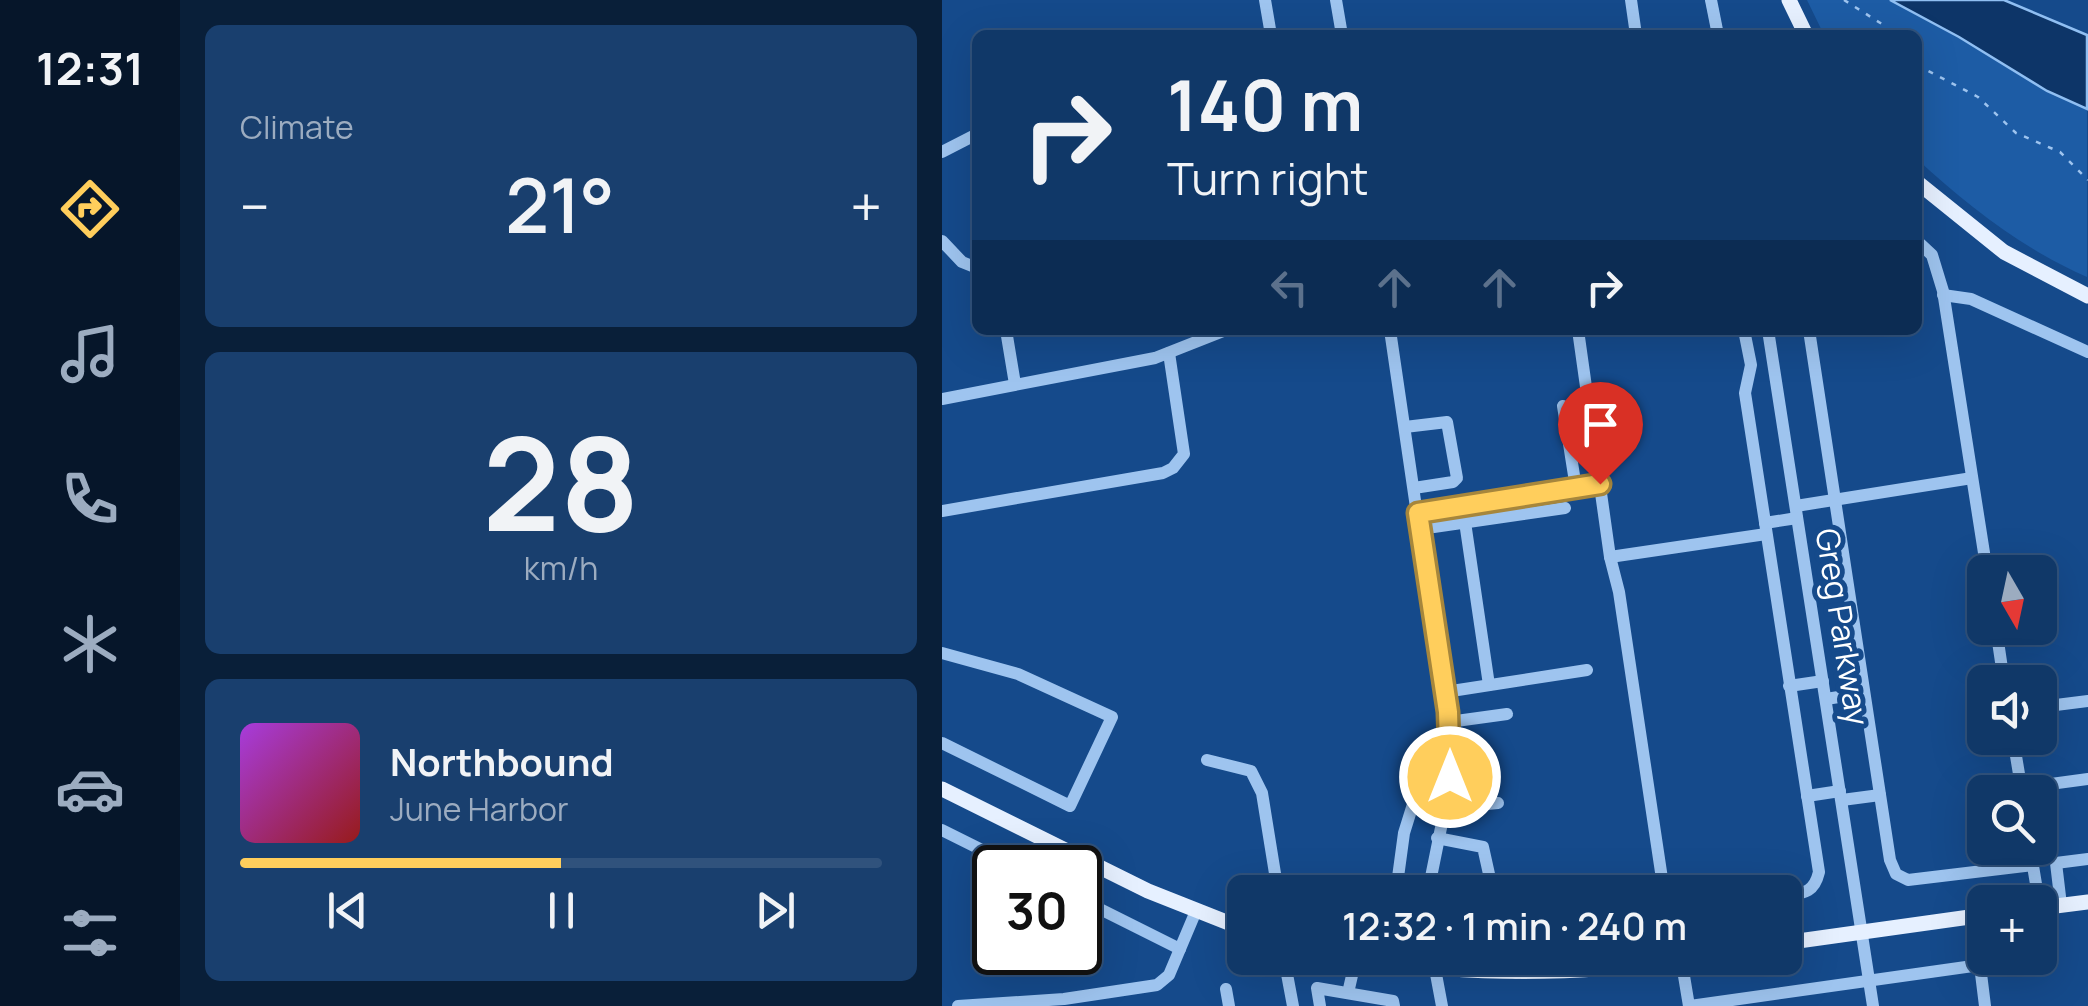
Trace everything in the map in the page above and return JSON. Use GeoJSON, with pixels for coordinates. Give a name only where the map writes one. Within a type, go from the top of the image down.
{"type":"FeatureCollection","features":[{"type":"Feature","properties":{"kind":"main road"},"geometry":{"type":"LineString","coordinates":[[1789,0],[1804,30]]}},
{"type":"Feature","properties":{"kind":"main road"},"geometry":{"type":"LineString","coordinates":[[1922,186],[2004,252],[2088,296]]}},
{"type":"Feature","properties":{"kind":"main road"},"geometry":{"type":"LineString","coordinates":[[942,789],[1196,912],[1227,923]]}},
{"type":"Feature","properties":{"kind":"main road"},"geometry":{"type":"LineString","coordinates":[[2057,905],[2088,902]]}},
{"type":"Feature","properties":{"kind":"main road"},"geometry":{"type":"LineString","coordinates":[[1802,940],[1967,918]]}},
{"type":"Feature","properties":{"kind":"street"},"geometry":{"type":"LineString","coordinates":[[1265,0],[1270,30]]}},
{"type":"Feature","properties":{"kind":"street"},"geometry":{"type":"LineString","coordinates":[[1336,0],[1341,30]]}},
{"type":"Feature","properties":{"kind":"street"},"geometry":{"type":"LineString","coordinates":[[1631,0],[1635,30]]}},
{"type":"Feature","properties":{"kind":"street"},"geometry":{"type":"LineString","coordinates":[[1710,0],[1717,30]]}},
{"type":"Feature","properties":{"kind":"street"},"geometry":{"type":"LineString","coordinates":[[942,152],[972,137]]}},
{"type":"Feature","properties":{"kind":"street"},"geometry":{"type":"LineString","coordinates":[[942,241],[962,262],[972,266]]}},
{"type":"Feature","properties":{"kind":"street"},"geometry":{"type":"LineString","coordinates":[[1922,246],[1932,255],[1944,296],[1984,555]]}},
{"type":"Feature","properties":{"kind":"street"},"geometry":{"type":"LineString","coordinates":[[1944,296],[1971,299],[2088,352]]}},
{"type":"Feature","properties":{"kind":"street"},"geometry":{"type":"LineString","coordinates":[[1007,335],[1015,384]]}},
{"type":"Feature","properties":{"kind":"street"},"geometry":{"type":"LineString","coordinates":[[942,399],[1169,352],[1211,335]]}},
{"type":"Feature","properties":{"kind":"street"},"geometry":{"type":"LineString","coordinates":[[1391,335],[1449,722],[1449,782],[1431,875]]}},
{"type":"Feature","properties":{"kind":"street"},"geometry":{"type":"LineString","coordinates":[[1579,335],[1661,875]]}},
{"type":"Feature","properties":{"kind":"street"},"geometry":{"type":"LineString","coordinates":[[1745,335],[1751,365],[1745,393],[1819,872],[1816,885],[1802,893]]}},
{"type":"Feature","properties":{"kind":"street","name":"Greg Parkway"},"geometry":{"type":"LineString","coordinates":[[1769,335],[1874,1006]]}},
{"type":"Feature","properties":{"kind":"street"},"geometry":{"type":"LineString","coordinates":[[1811,335],[1890,860],[1896,874],[1908,880],[2033,865],[2036,885]]}},
{"type":"Feature","properties":{"kind":"street"},"geometry":{"type":"LineString","coordinates":[[942,510],[1174,468],[1184,454],[1169,352]]}},
{"type":"Feature","properties":{"kind":"street"},"geometry":{"type":"LineString","coordinates":[[1751,365],[1773,364]]}},
{"type":"Feature","properties":{"kind":"street"},"geometry":{"type":"LineString","coordinates":[[1563,406],[1576,488]]}},
{"type":"Feature","properties":{"kind":"street"},"geometry":{"type":"LineString","coordinates":[[1405,427],[1447,422],[1457,478],[1414,488]]}},
{"type":"Feature","properties":{"kind":"street"},"geometry":{"type":"LineString","coordinates":[[1610,557],[1766,528],[1796,512],[1835,500],[1972,478]]}},
{"type":"Feature","properties":{"kind":"street"},"geometry":{"type":"LineString","coordinates":[[1418,513],[1600,484]]}},
{"type":"Feature","properties":{"kind":"street"},"geometry":{"type":"LineString","coordinates":[[1420,528],[1565,508]]}},
{"type":"Feature","properties":{"kind":"street"},"geometry":{"type":"LineString","coordinates":[[1465,522],[1489,685]]}},
{"type":"Feature","properties":{"kind":"street"},"geometry":{"type":"LineString","coordinates":[[942,653],[1018,674],[1112,718],[1070,806],[942,743]]}},
{"type":"Feature","properties":{"kind":"street"},"geometry":{"type":"LineString","coordinates":[[1445,692],[1587,670]]}},
{"type":"Feature","properties":{"kind":"street"},"geometry":{"type":"LineString","coordinates":[[1789,686],[1823,681]]}},
{"type":"Feature","properties":{"kind":"street"},"geometry":{"type":"LineString","coordinates":[[1826,699],[1864,692]]}},
{"type":"Feature","properties":{"kind":"street"},"geometry":{"type":"LineString","coordinates":[[2057,705],[2088,701]]}},
{"type":"Feature","properties":{"kind":"street"},"geometry":{"type":"LineString","coordinates":[[1449,722],[1507,714]]}},
{"type":"Feature","properties":{"kind":"street"},"geometry":{"type":"LineString","coordinates":[[1207,760],[1250,771],[1262,793],[1275,875]]}},
{"type":"Feature","properties":{"kind":"street"},"geometry":{"type":"LineString","coordinates":[[2057,784],[2088,779]]}},
{"type":"Feature","properties":{"kind":"street"},"geometry":{"type":"LineString","coordinates":[[1398,875],[1404,834],[1420,785],[1425,780],[1449,782]]}},
{"type":"Feature","properties":{"kind":"street"},"geometry":{"type":"LineString","coordinates":[[1807,796],[1880,795]]}},
{"type":"Feature","properties":{"kind":"street"},"geometry":{"type":"LineString","coordinates":[[1446,802],[1465,806],[1498,803]]}},
{"type":"Feature","properties":{"kind":"street"},"geometry":{"type":"LineString","coordinates":[[942,830],[972,845]]}},
{"type":"Feature","properties":{"kind":"street"},"geometry":{"type":"LineString","coordinates":[[1437,838],[1483,847],[1489,875]]}},
{"type":"Feature","properties":{"kind":"street"},"geometry":{"type":"LineString","coordinates":[[2061,905],[2056,863],[2088,859]]}},
{"type":"Feature","properties":{"kind":"street"},"geometry":{"type":"LineString","coordinates":[[1102,909],[1180,949]]}},
{"type":"Feature","properties":{"kind":"street"},"geometry":{"type":"LineString","coordinates":[[958,1006],[1064,999],[1157,985],[1168,975],[1196,912]]}},
{"type":"Feature","properties":{"kind":"street"},"geometry":{"type":"LineString","coordinates":[[1687,975],[1690,1006],[1967,967]]}},
{"type":"Feature","properties":{"kind":"street"},"geometry":{"type":"LineString","coordinates":[[1287,975],[1293,1006]]}},
{"type":"Feature","properties":{"kind":"street"},"geometry":{"type":"LineString","coordinates":[[1348,993],[1352,975]]}},
{"type":"Feature","properties":{"kind":"street"},"geometry":{"type":"LineString","coordinates":[[1436,975],[1442,1006]]}},
{"type":"Feature","properties":{"kind":"street"},"geometry":{"type":"LineString","coordinates":[[1981,975],[1985,1006]]}},
{"type":"Feature","properties":{"kind":"street"},"geometry":{"type":"LineString","coordinates":[[1320,1006],[1317,988],[1393,1001],[1394,1006]]}},
{"type":"Feature","properties":{"kind":"street"},"geometry":{"type":"LineString","coordinates":[[1226,989],[1229,1006]]}},
{"type":"Feature","properties":{"kind":"path"},"geometry":{"type":"LineString","coordinates":[[1844,0],[1888,30]]}},
{"type":"Feature","properties":{"kind":"path"},"geometry":{"type":"LineString","coordinates":[[1922,68],[1978,97],[2016,132],[2060,152],[2088,180]]}},
{"type":"Feature","properties":{"kind":"shaded area"},"geometry":{"type":"Polygon","coordinates":[[[1807,0],[1890,0],[2087,109],[2087,277],[1998,226],[1922,163],[1922,30],[1822,30],[1807,0]]]}},
{"type":"Feature","properties":{"kind":"shaded area"},"geometry":{"type":"Polygon","coordinates":[[[1890,0],[2004,0],[2087,35],[2087,109],[2047,91],[1890,0]]]}},
{"type":"Feature","properties":{"kind":"route"},"geometry":{"type":"LineString","coordinates":[[1450,777],[1448,712],[1418,513],[1600,484]]}}]}
